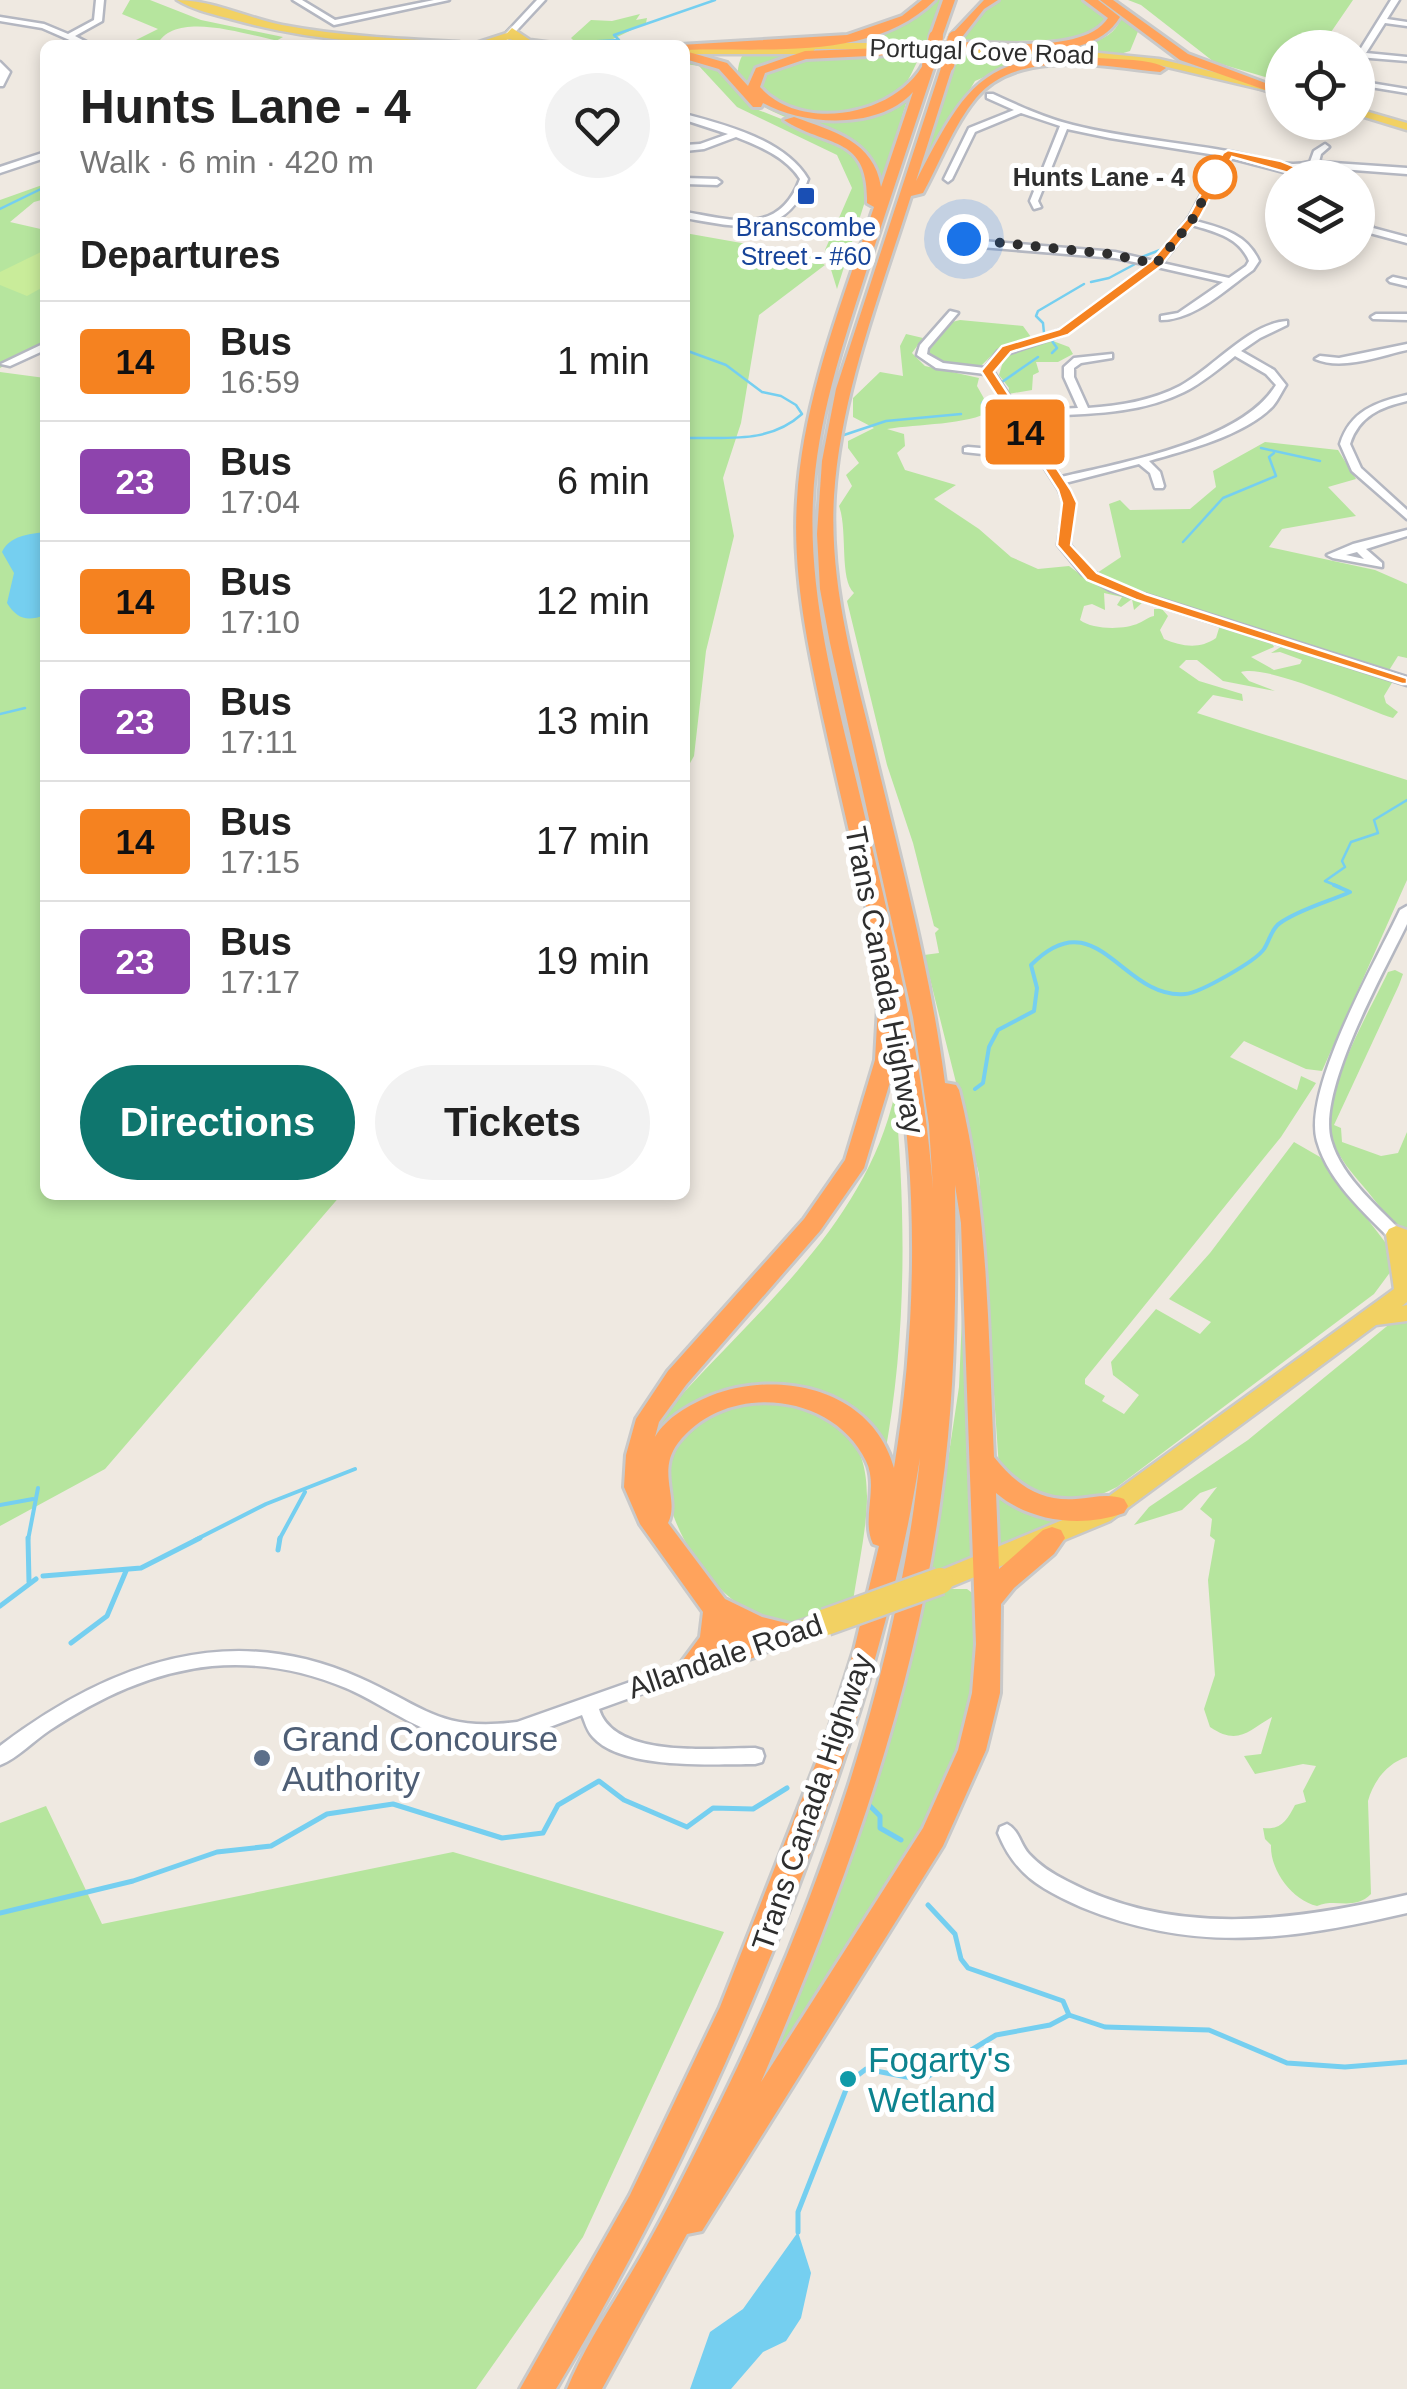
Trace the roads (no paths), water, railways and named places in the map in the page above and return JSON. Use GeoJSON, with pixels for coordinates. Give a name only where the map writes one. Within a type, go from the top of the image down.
{"type":"FeatureCollection","features":[{"type":"Feature","properties":{"kind":"highway"},"geometry":{"type":"LineString","coordinates":[[690,49],[846,37],[892,24],[929,0]]}},
{"type":"Feature","properties":{"kind":"highway","name":"Trans Canada Highway"},"geometry":{"type":"LineString","coordinates":[[948,53],[936,37],[949,0]]}},
{"type":"Feature","properties":{"kind":"highway","name":"Trans Canada Highway"},"geometry":{"type":"LineString","coordinates":[[537,2389],[584,2315],[662,2167],[736,2012],[849,1712],[881,1595],[913,1418],[922,1288],[922,1191],[915,1112],[820,656],[805,554],[804,501],[824,379],[967,0]]}},
{"type":"Feature","properties":{"kind":"highway"},"geometry":{"type":"LineString","coordinates":[[906,51],[786,59],[760,70],[754,87],[770,103],[800,113],[856,114],[897,101],[948,53],[980,7],[992,0]]}},
{"type":"Feature","properties":{"kind":"highway"},"geometry":{"type":"LineString","coordinates":[[948,53],[1052,45],[1098,37],[1109,30],[1114,17],[1090,0]]}},
{"type":"Feature","properties":{"kind":"highway"},"geometry":{"type":"LineString","coordinates":[[1106,0],[1184,57],[1265,85]]}},
{"type":"Feature","properties":{"kind":"highway"},"geometry":{"type":"LineString","coordinates":[[1131,61],[1148,33],[1141,24]]}},
{"type":"Feature","properties":{"kind":"highway"},"geometry":{"type":"LineString","coordinates":[[734,79],[734,68],[743,48]]}},
{"type":"Feature","properties":{"kind":"highway"},"geometry":{"type":"LineString","coordinates":[[690,51],[717,63],[760,107],[846,142],[868,160],[876,187],[880,239]]}},
{"type":"Feature","properties":{"kind":"highway"},"geometry":{"type":"LineString","coordinates":[[880,239],[972,93],[994,75],[1063,62],[1160,68]]}},
{"type":"Feature","properties":{"kind":"highway","name":"Trans Canada Highway"},"geometry":{"type":"LineString","coordinates":[[587,2385],[685,2205],[754,2066],[808,1936],[894,1675],[924,1508],[945,1348],[944,1173],[926,1022],[839,643],[824,538],[826,488],[842,390],[880,239]]}},
{"type":"Feature","properties":{"kind":"highway"},"geometry":{"type":"LineString","coordinates":[[746,1649],[649,1517],[637,1487],[638,1455],[648,1419],[677,1378],[812,1225],[856,1162],[886,1060],[891,986]]}},
{"type":"Feature","properties":{"kind":"highway"},"geometry":{"type":"LineString","coordinates":[[587,2385],[904,1885],[952,1801],[984,1705],[990,1598],[968,1182],[932,1027],[926,1022]]}},
{"type":"Feature","properties":{"kind":"highway"},"geometry":{"type":"LineString","coordinates":[[670,1546],[653,1500],[654,1461],[668,1434],[712,1403],[732,1396],[761,1391],[802,1395],[856,1424],[878,1460],[884,1482],[881,1595]]}},
{"type":"Feature","properties":{"kind":"highway"},"geometry":{"type":"LineString","coordinates":[[984,1463],[1010,1491],[1040,1506],[1067,1510],[1115,1506]]}},
{"type":"Feature","properties":{"kind":"highway"},"geometry":{"type":"LineString","coordinates":[[990,1598],[1012,1570],[1041,1552],[1052,1538]]}},
{"type":"Feature","properties":{"kind":"highway"},"geometry":{"type":"LineString","coordinates":[[717,1608],[746,1623],[789,1634]]}},
{"type":"Feature","properties":{"kind":"highway"},"geometry":{"type":"LineString","coordinates":[[690,1668],[713,1641],[717,1608]]}},
{"type":"Feature","properties":{"kind":"main road"},"geometry":{"type":"LineString","coordinates":[[164,0],[244,26],[342,40]]}},
{"type":"Feature","properties":{"kind":"main road"},"geometry":{"type":"LineString","coordinates":[[182,0],[235,18],[294,30],[403,40]]}},
{"type":"Feature","properties":{"kind":"main road","name":"Portugal Cove Road"},"geometry":{"type":"LineString","coordinates":[[743,48],[1131,61],[1265,87]]}},
{"type":"Feature","properties":{"kind":"main road","name":"Portugal Cove Road"},"geometry":{"type":"LineString","coordinates":[[690,49],[1033,53],[1131,61],[1265,87]]}},
{"type":"Feature","properties":{"kind":"main road"},"geometry":{"type":"LineString","coordinates":[[1375,117],[1407,127]]}},
{"type":"Feature","properties":{"kind":"main road"},"geometry":{"type":"LineString","coordinates":[[1403,1240],[1406,1298]]}},
{"type":"Feature","properties":{"kind":"main road","name":"Allandale Road"},"geometry":{"type":"LineString","coordinates":[[746,1649],[987,1564],[1052,1538],[1115,1506],[1372,1317],[1406,1298]]}},
{"type":"Feature","properties":{"kind":"street"},"geometry":{"type":"LineString","coordinates":[[70,36],[98,21],[100,0]]}},
{"type":"Feature","properties":{"kind":"street"},"geometry":{"type":"LineString","coordinates":[[298,0],[342,32]]}},
{"type":"Feature","properties":{"kind":"street"},"geometry":{"type":"LineString","coordinates":[[334,23],[444,0]]}},
{"type":"Feature","properties":{"kind":"street"},"geometry":{"type":"LineString","coordinates":[[506,37],[542,0]]}},
{"type":"Feature","properties":{"kind":"street"},"geometry":{"type":"LineString","coordinates":[[1375,33],[1395,0]]}},
{"type":"Feature","properties":{"kind":"street"},"geometry":{"type":"LineString","coordinates":[[0,19],[38,24],[78,40]]}},
{"type":"Feature","properties":{"kind":"street"},"geometry":{"type":"LineString","coordinates":[[1384,21],[1407,24]]}},
{"type":"Feature","properties":{"kind":"street"},"geometry":{"type":"LineString","coordinates":[[1375,57],[1407,60]]}},
{"type":"Feature","properties":{"kind":"street"},"geometry":{"type":"LineString","coordinates":[[0,64],[6,72],[0,84]]}},
{"type":"Feature","properties":{"kind":"street"},"geometry":{"type":"LineString","coordinates":[[1394,88],[1407,79]]}},
{"type":"Feature","properties":{"kind":"street"},"geometry":{"type":"LineString","coordinates":[[1375,85],[1407,90]]}},
{"type":"Feature","properties":{"kind":"street"},"geometry":{"type":"LineString","coordinates":[[990,96],[1064,126],[1265,162]]}},
{"type":"Feature","properties":{"kind":"street"},"geometry":{"type":"LineString","coordinates":[[948,179],[972,130],[1020,111]]}},
{"type":"Feature","properties":{"kind":"street"},"geometry":{"type":"LineString","coordinates":[[690,119],[785,156],[800,168],[804,185],[794,204],[780,217],[754,224],[690,216]]}},
{"type":"Feature","properties":{"kind":"street"},"geometry":{"type":"LineString","coordinates":[[1038,207],[1034,202],[1064,126]]}},
{"type":"Feature","properties":{"kind":"street"},"geometry":{"type":"LineString","coordinates":[[690,148],[734,135]]}},
{"type":"Feature","properties":{"kind":"street"},"geometry":{"type":"LineString","coordinates":[[1315,160],[1325,147]]}},
{"type":"Feature","properties":{"kind":"street"},"geometry":{"type":"LineString","coordinates":[[988,371],[996,357],[1012,346],[1064,332],[1156,264],[1191,222],[1228,153]]}},
{"type":"Feature","properties":{"kind":"street"},"geometry":{"type":"LineString","coordinates":[[0,170],[40,157]]}},
{"type":"Feature","properties":{"kind":"street"},"geometry":{"type":"LineString","coordinates":[[1375,169],[1407,171]]}},
{"type":"Feature","properties":{"kind":"street"},"geometry":{"type":"LineString","coordinates":[[690,180],[717,182]]}},
{"type":"Feature","properties":{"kind":"street"},"geometry":{"type":"LineString","coordinates":[[1164,318],[1181,315],[1252,265],[1252,252],[1227,234],[1191,222]]}},
{"type":"Feature","properties":{"kind":"street"},"geometry":{"type":"LineString","coordinates":[[1375,232],[1407,240]]}},
{"type":"Feature","properties":{"kind":"street"},"geometry":{"type":"LineString","coordinates":[[964,239],[1110,254],[1230,281]]}},
{"type":"Feature","properties":{"kind":"street"},"geometry":{"type":"LineString","coordinates":[[1394,280],[1407,284]]}},
{"type":"Feature","properties":{"kind":"street"},"geometry":{"type":"LineString","coordinates":[[954,313],[923,347],[922,355],[940,366],[988,371]]}},
{"type":"Feature","properties":{"kind":"street"},"geometry":{"type":"LineString","coordinates":[[1376,316],[1407,317]]}},
{"type":"Feature","properties":{"kind":"street"},"geometry":{"type":"LineString","coordinates":[[1013,415],[1084,411],[1162,398],[1191,384],[1267,328],[1284,323]]}},
{"type":"Feature","properties":{"kind":"street"},"geometry":{"type":"LineString","coordinates":[[1320,359],[1339,360],[1407,346]]}},
{"type":"Feature","properties":{"kind":"street"},"geometry":{"type":"LineString","coordinates":[[6,364],[40,348]]}},
{"type":"Feature","properties":{"kind":"street"},"geometry":{"type":"LineString","coordinates":[[1059,480],[1223,435],[1278,394],[1281,386],[1275,376],[1235,352]]}},
{"type":"Feature","properties":{"kind":"street"},"geometry":{"type":"LineString","coordinates":[[1084,411],[1069,377],[1069,367],[1078,360],[1108,356]]}},
{"type":"Feature","properties":{"kind":"street"},"geometry":{"type":"LineString","coordinates":[[988,371],[1013,415],[1059,480],[1070,503],[1064,545],[1092,576],[1141,597],[1407,681]]}},
{"type":"Feature","properties":{"kind":"street"},"geometry":{"type":"LineString","coordinates":[[1407,398],[1360,416],[1349,428],[1345,444],[1356,469],[1407,516]]}},
{"type":"Feature","properties":{"kind":"street"},"geometry":{"type":"LineString","coordinates":[[968,450],[992,452],[1034,447]]}},
{"type":"Feature","properties":{"kind":"street"},"geometry":{"type":"LineString","coordinates":[[1140,458],[1155,472],[1159,486]]}},
{"type":"Feature","properties":{"kind":"street"},"geometry":{"type":"LineString","coordinates":[[1394,503],[1407,500]]}},
{"type":"Feature","properties":{"kind":"street"},"geometry":{"type":"LineString","coordinates":[[1357,546],[1378,564],[1333,555],[1357,546],[1407,534]]}},
{"type":"Feature","properties":{"kind":"street"},"geometry":{"type":"LineString","coordinates":[[1403,1240],[1333,1160],[1320,1126],[1328,1082],[1407,910]]}},
{"type":"Feature","properties":{"kind":"street","name":"Allandale Road"},"geometry":{"type":"LineString","coordinates":[[0,1757],[40,1723],[101,1690],[156,1670],[224,1657],[286,1661],[324,1670],[415,1719],[469,1735],[516,1730],[746,1649]]}},
{"type":"Feature","properties":{"kind":"street"},"geometry":{"type":"LineString","coordinates":[[588,1704],[596,1728],[621,1745],[642,1752],[756,1756]]}},
{"type":"Feature","properties":{"kind":"street"},"geometry":{"type":"LineString","coordinates":[[1008,1833],[1014,1854],[1057,1886],[1151,1924],[1220,1930],[1287,1927],[1407,1904]]}},
{"type":"Feature","properties":{"kind":"water"},"geometry":{"type":"Polygon","coordinates":[[[40,533],[40,616],[33,618],[23,618],[7,603],[14,573],[2,552],[14,539],[40,533]]]}},
{"type":"Feature","properties":{"kind":"water"},"geometry":{"type":"Polygon","coordinates":[[[798,2232],[811,2273],[801,2318],[786,2341],[763,2352],[731,2389],[690,2389],[710,2332],[743,2309],[798,2232]]]}},
{"type":"Feature","properties":{"kind":"waterway"},"geometry":{"type":"LineString","coordinates":[[619,40],[614,35],[715,0]]}},
{"type":"Feature","properties":{"kind":"waterway"},"geometry":{"type":"LineString","coordinates":[[0,209],[40,189]]}},
{"type":"Feature","properties":{"kind":"waterway"},"geometry":{"type":"LineString","coordinates":[[1142,257],[1160,250]]}},
{"type":"Feature","properties":{"kind":"waterway"},"geometry":{"type":"LineString","coordinates":[[1091,282],[1109,278],[1137,263]]}},
{"type":"Feature","properties":{"kind":"waterway"},"geometry":{"type":"LineString","coordinates":[[1044,333],[1043,323],[1036,316],[1038,311],[1084,284]]}},
{"type":"Feature","properties":{"kind":"waterway"},"geometry":{"type":"LineString","coordinates":[[1052,341],[1057,348],[1052,353]]}},
{"type":"Feature","properties":{"kind":"waterway"},"geometry":{"type":"LineString","coordinates":[[690,352],[726,365],[762,392],[781,396],[796,405],[802,414],[762,435],[690,438]]}},
{"type":"Feature","properties":{"kind":"waterway"},"geometry":{"type":"LineString","coordinates":[[1002,382],[1038,357]]}},
{"type":"Feature","properties":{"kind":"waterway"},"geometry":{"type":"LineString","coordinates":[[982,403],[988,398]]}},
{"type":"Feature","properties":{"kind":"waterway"},"geometry":{"type":"LineString","coordinates":[[844,435],[886,421],[961,414]]}},
{"type":"Feature","properties":{"kind":"waterway"},"geometry":{"type":"LineString","coordinates":[[1261,448],[1320,461]]}},
{"type":"Feature","properties":{"kind":"waterway"},"geometry":{"type":"LineString","coordinates":[[1183,542],[1223,498],[1276,476],[1269,457],[1274,453]]}},
{"type":"Feature","properties":{"kind":"waterway"},"geometry":{"type":"LineString","coordinates":[[0,714],[25,708]]}},
{"type":"Feature","properties":{"kind":"waterway"},"geometry":{"type":"LineString","coordinates":[[1340,887],[1325,881],[1345,867],[1342,861],[1351,842],[1378,833],[1374,820],[1407,800]]}},
{"type":"Feature","properties":{"kind":"waterway"},"geometry":{"type":"LineString","coordinates":[[975,1089],[983,1083],[989,1047],[998,1030],[1034,1011],[1037,988],[1031,965],[1054,947],[1074,942],[1092,946],[1144,983],[1163,992],[1185,994],[1250,961],[1264,949],[1277,925],[1288,918],[1350,892],[1334,885]]}},
{"type":"Feature","properties":{"kind":"waterway"},"geometry":{"type":"LineString","coordinates":[[195,1540],[266,1504],[355,1469]]}},
{"type":"Feature","properties":{"kind":"waterway"},"geometry":{"type":"LineString","coordinates":[[28,1540],[38,1488]]}},
{"type":"Feature","properties":{"kind":"waterway"},"geometry":{"type":"LineString","coordinates":[[280,1538],[305,1492]]}},
{"type":"Feature","properties":{"kind":"waterway"},"geometry":{"type":"LineString","coordinates":[[0,1505],[33,1499]]}},
{"type":"Feature","properties":{"kind":"waterway"},"geometry":{"type":"LineString","coordinates":[[43,1576],[141,1568],[200,1538]]}},
{"type":"Feature","properties":{"kind":"waterway"},"geometry":{"type":"LineString","coordinates":[[278,1550],[280,1538]]}},
{"type":"Feature","properties":{"kind":"waterway"},"geometry":{"type":"LineString","coordinates":[[28,1540],[29,1582]]}},
{"type":"Feature","properties":{"kind":"waterway"},"geometry":{"type":"LineString","coordinates":[[71,1643],[107,1616],[126,1571]]}},
{"type":"Feature","properties":{"kind":"waterway"},"geometry":{"type":"LineString","coordinates":[[0,1606],[36,1579]]}},
{"type":"Feature","properties":{"kind":"waterway"},"geometry":{"type":"LineString","coordinates":[[0,1913],[133,1881],[217,1852],[271,1846],[327,1814],[393,1804],[502,1838],[543,1833],[558,1805],[599,1781],[624,1800],[687,1827],[713,1808],[753,1809],[787,1788]]}},
{"type":"Feature","properties":{"kind":"waterway"},"geometry":{"type":"LineString","coordinates":[[866,1802],[880,1816],[880,1828],[901,1840]]}},
{"type":"Feature","properties":{"kind":"waterway"},"geometry":{"type":"LineString","coordinates":[[928,1905],[955,1934],[961,1959],[968,1968],[1063,2001],[1069,2015]]}},
{"type":"Feature","properties":{"kind":"waterway"},"geometry":{"type":"LineString","coordinates":[[798,2232],[798,2212],[849,2082],[866,2069],[922,2080],[996,2035],[1050,2025],[1069,2015]]}},
{"type":"Feature","properties":{"kind":"waterway"},"geometry":{"type":"LineString","coordinates":[[1069,2015],[1105,2027],[1209,2030],[1287,2063],[1345,2067],[1407,2062]]}},
{"type":"Feature","properties":{"kind":"place","name":"Hunts Lane - 4"},"geometry":{"type":"Point","coordinates":[1215,177]}},
{"type":"Feature","properties":{"kind":"place","name":"Branscombe Street - #60"},"geometry":{"type":"Point","coordinates":[806,196]}},
{"type":"Feature","properties":{"kind":"place","name":"Grand Concourse Authority"},"geometry":{"type":"Point","coordinates":[262,1758]}},
{"type":"Feature","properties":{"kind":"place","name":"Fogarty's Wetland"},"geometry":{"type":"Point","coordinates":[848,2079]}}]}
